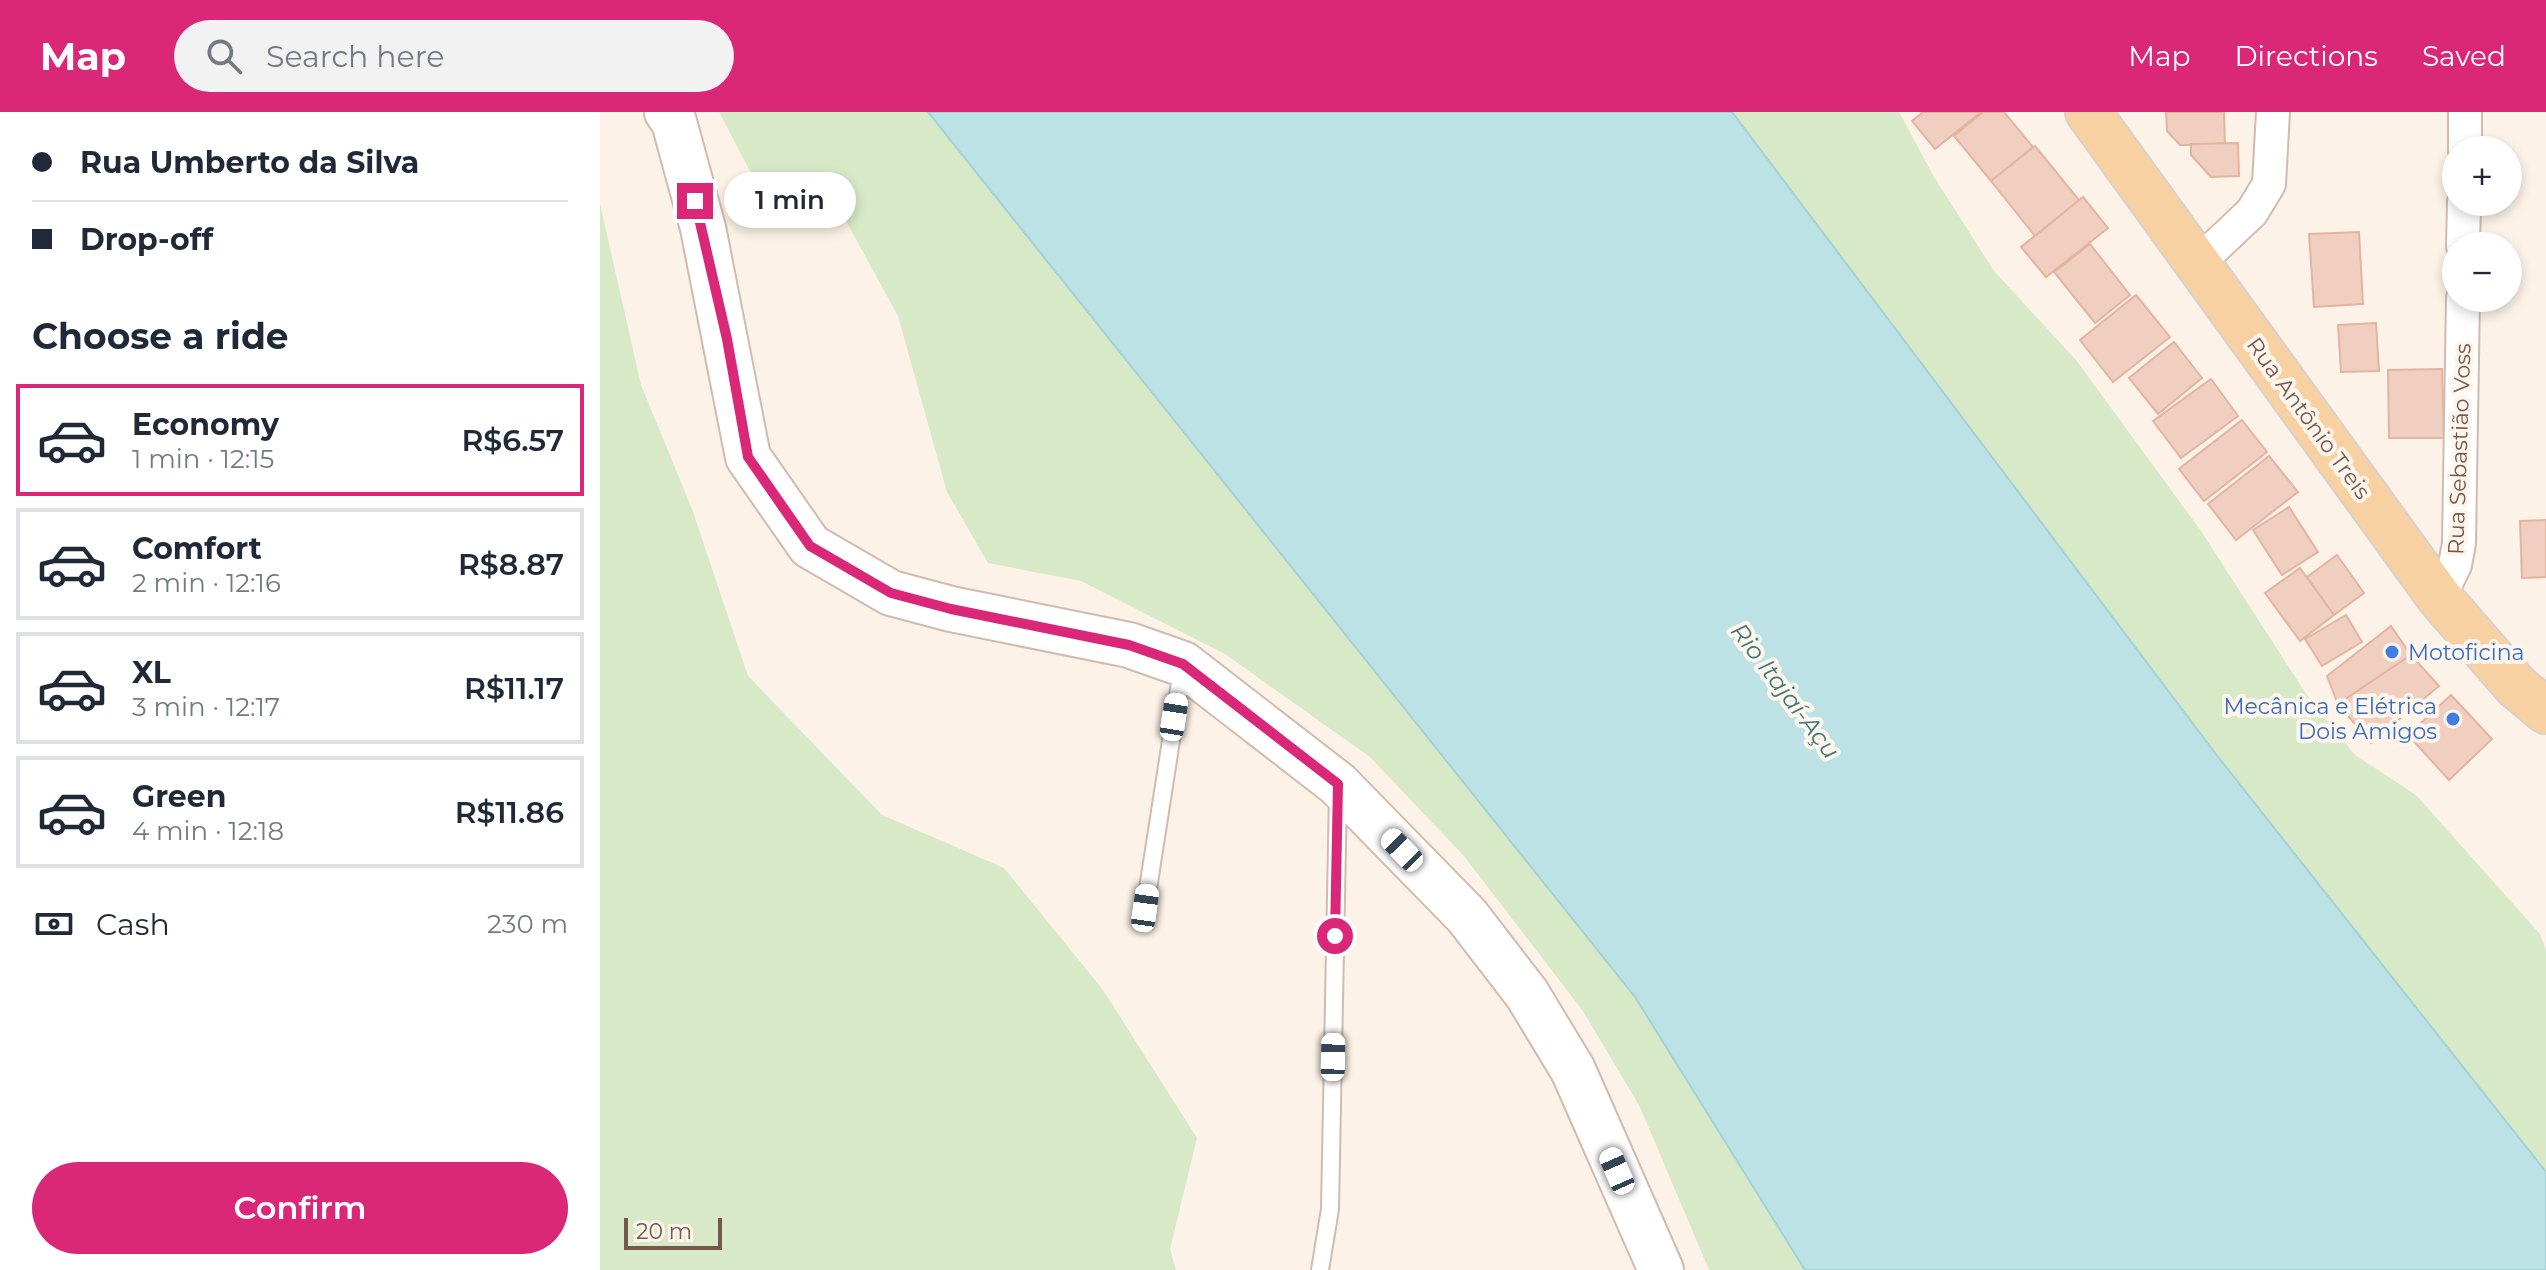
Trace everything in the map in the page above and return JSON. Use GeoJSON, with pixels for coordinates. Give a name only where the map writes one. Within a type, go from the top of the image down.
{"type":"FeatureCollection","features":[{"type":"Feature","properties":{"kind":"main road"},"geometry":{"type":"LineString","coordinates":[[667,112],[674,122],[703,228],[748,457],[810,546],[891,593],[951,609],[1129,645],[1183,664],[1338,784],[1467,916],[1527,994],[1573,1070],[1661,1270]]}},
{"type":"Feature","properties":{"kind":"main road","name":"Rua Antônio Treis"},"geometry":{"type":"LineString","coordinates":[[2088,112],[2439,597],[2516,686],[2546,711]]}},
{"type":"Feature","properties":{"kind":"street"},"geometry":{"type":"LineString","coordinates":[[2197,264],[2252,212],[2269,184],[2273,112]]}},
{"type":"Feature","properties":{"kind":"street"},"geometry":{"type":"LineString","coordinates":[[2465,112],[2465,136]]}},
{"type":"Feature","properties":{"kind":"street","name":"Rua Sebastião Voss"},"geometry":{"type":"LineString","coordinates":[[2439,597],[2455,565],[2459,543],[2463,312]]}},
{"type":"Feature","properties":{"kind":"lane"},"geometry":{"type":"LineString","coordinates":[[1145,908],[1183,664]]}},
{"type":"Feature","properties":{"kind":"lane"},"geometry":{"type":"LineString","coordinates":[[1320,1270],[1330,1209],[1338,784]]}},
{"type":"Feature","properties":{"kind":"green space"},"geometry":{"type":"Polygon","coordinates":[[[719,112],[928,112],[1635,997],[1805,1270],[1709,1270],[1640,1107],[1583,1011],[1464,856],[1370,757],[1225,654],[1081,581],[988,563],[947,492],[898,316],[845,219],[760,190],[719,112]]]}},
{"type":"Feature","properties":{"kind":"green space"},"geometry":{"type":"Polygon","coordinates":[[[1732,112],[1899,112],[1934,177],[1994,271],[2076,360],[2201,531],[2310,700],[2355,755],[2416,795],[2540,934],[2546,950],[2546,1172],[2215,753],[1732,112]]]}},
{"type":"Feature","properties":{"kind":"green space"},"geometry":{"type":"Polygon","coordinates":[[[600,204],[641,385],[692,509],[748,676],[882,815],[1004,868],[1103,990],[1197,1138],[1170,1249],[1176,1270],[600,1270],[600,204]]]}},
{"type":"Feature","properties":{"kind":"water","name":"Rio Itajaí-Açu"},"geometry":{"type":"Polygon","coordinates":[[[928,112],[1732,112],[2215,753],[2546,1172],[2546,1270],[1805,1270],[1635,997],[928,112]]]}},
{"type":"Feature","properties":{"kind":"building"},"geometry":{"type":"Polygon","coordinates":[[[1923,112],[1981,112],[1935,149],[1912,121],[1923,112]]]}},
{"type":"Feature","properties":{"kind":"building"},"geometry":{"type":"Polygon","coordinates":[[[1983,112],[2004,112],[2033,147],[1991,181],[1954,136],[1983,112]]]}},
{"type":"Feature","properties":{"kind":"building"},"geometry":{"type":"Polygon","coordinates":[[[2166,112],[2224,112],[2225,143],[2180,145],[2167,131],[2166,112]]]}},
{"type":"Feature","properties":{"kind":"building"},"geometry":{"type":"Polygon","coordinates":[[[2238,143],[2239,176],[2211,177],[2191,155],[2191,144],[2238,143]]]}},
{"type":"Feature","properties":{"kind":"building"},"geometry":{"type":"Polygon","coordinates":[[[2035,146],[2079,200],[2035,236],[1991,181],[2035,146]]]}},
{"type":"Feature","properties":{"kind":"building"},"geometry":{"type":"Polygon","coordinates":[[[2083,197],[2108,228],[2046,277],[2021,247],[2083,197]]]}},
{"type":"Feature","properties":{"kind":"building"},"geometry":{"type":"Polygon","coordinates":[[[2359,232],[2363,304],[2314,307],[2309,234],[2359,232]]]}},
{"type":"Feature","properties":{"kind":"building"},"geometry":{"type":"Polygon","coordinates":[[[2090,244],[2130,295],[2095,323],[2054,272],[2090,244]]]}},
{"type":"Feature","properties":{"kind":"building"},"geometry":{"type":"Polygon","coordinates":[[[2136,295],[2170,337],[2113,382],[2080,340],[2136,295]]]}},
{"type":"Feature","properties":{"kind":"building"},"geometry":{"type":"Polygon","coordinates":[[[2376,323],[2379,371],[2341,372],[2338,325],[2376,323]]]}},
{"type":"Feature","properties":{"kind":"building"},"geometry":{"type":"Polygon","coordinates":[[[2174,342],[2202,378],[2158,414],[2129,378],[2174,342]]]}},
{"type":"Feature","properties":{"kind":"building"},"geometry":{"type":"Polygon","coordinates":[[[2442,369],[2444,438],[2389,438],[2388,370],[2442,369]]]}},
{"type":"Feature","properties":{"kind":"building"},"geometry":{"type":"Polygon","coordinates":[[[2211,379],[2238,416],[2181,458],[2153,421],[2211,379]]]}},
{"type":"Feature","properties":{"kind":"building"},"geometry":{"type":"Polygon","coordinates":[[[2242,420],[2267,452],[2204,501],[2179,469],[2242,420]]]}},
{"type":"Feature","properties":{"kind":"building"},"geometry":{"type":"Polygon","coordinates":[[[2269,456],[2298,492],[2236,540],[2208,504],[2269,456]]]}},
{"type":"Feature","properties":{"kind":"building"},"geometry":{"type":"Polygon","coordinates":[[[2289,507],[2318,552],[2282,575],[2253,530],[2289,507]]]}},
{"type":"Feature","properties":{"kind":"building"},"geometry":{"type":"Polygon","coordinates":[[[2546,520],[2546,577],[2522,578],[2520,521],[2546,520]]]}},
{"type":"Feature","properties":{"kind":"building"},"geometry":{"type":"Polygon","coordinates":[[[2337,555],[2364,593],[2334,615],[2307,577],[2337,555]]]}},
{"type":"Feature","properties":{"kind":"building"},"geometry":{"type":"Polygon","coordinates":[[[2300,568],[2334,615],[2300,641],[2265,593],[2300,568]]]}},
{"type":"Feature","properties":{"kind":"building"},"geometry":{"type":"Polygon","coordinates":[[[2346,615],[2362,642],[2322,666],[2305,639],[2346,615]]]}},
{"type":"Feature","properties":{"kind":"building"},"geometry":{"type":"Polygon","coordinates":[[[2391,626],[2411,655],[2338,704],[2327,676],[2391,626]]]}},
{"type":"Feature","properties":{"kind":"building"},"geometry":{"type":"Polygon","coordinates":[[[2411,655],[2439,686],[2371,743],[2338,704],[2411,655]]]}},
{"type":"Feature","properties":{"kind":"building"},"geometry":{"type":"Polygon","coordinates":[[[2451,695],[2492,739],[2449,780],[2408,735],[2451,695]]]}},
{"type":"Feature","properties":{"kind":"place","name":"Motoficina"},"geometry":{"type":"Point","coordinates":[2392,652]}},
{"type":"Feature","properties":{"kind":"place","name":"Mecânica e Elétrica Dois Amigos"},"geometry":{"type":"Point","coordinates":[2453,719]}},
{"type":"Feature","properties":{"kind":"route"},"geometry":{"type":"LineString","coordinates":[[695,201],[727,339],[748,457],[810,546],[891,593],[951,609],[1129,645],[1183,664],[1338,784],[1335,936]]}}]}
